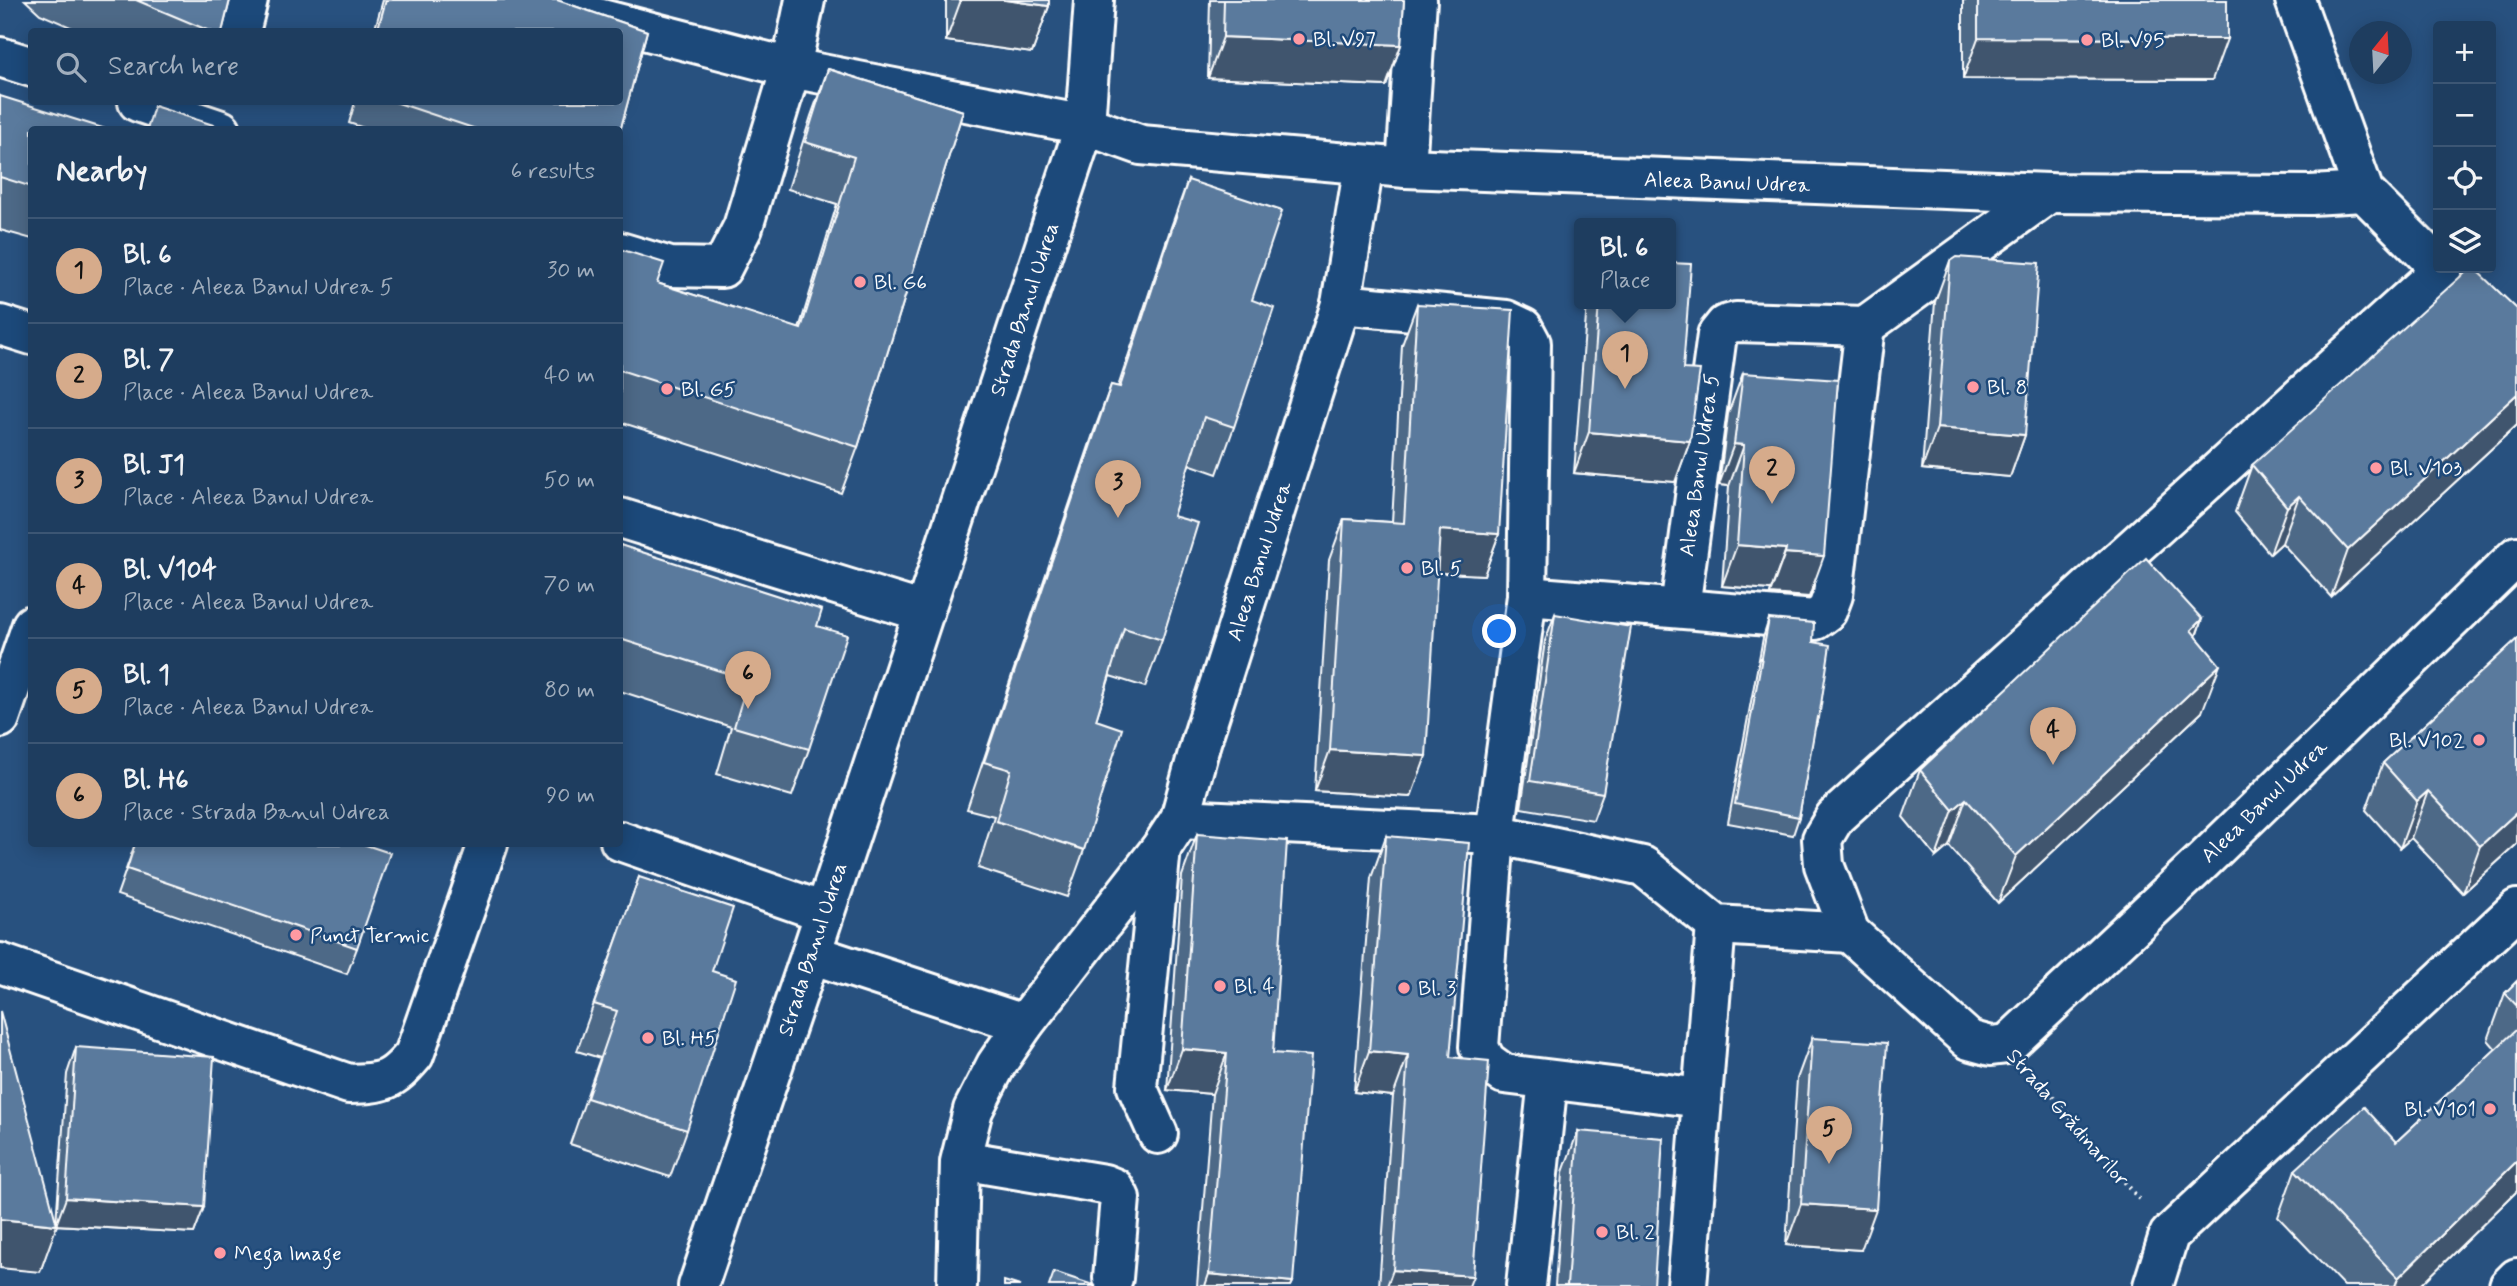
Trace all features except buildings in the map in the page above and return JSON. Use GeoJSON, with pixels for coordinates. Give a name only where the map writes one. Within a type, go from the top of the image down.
{"type":"FeatureCollection","features":[{"type":"Feature","properties":{"kind":"street"},"geometry":{"type":"LineString","coordinates":[[241,28],[248,0]]}},
{"type":"Feature","properties":{"kind":"street","name":"Aleea Banul Udrea"},"geometry":{"type":"LineString","coordinates":[[528,0],[791,68],[1084,125],[1142,145],[1406,169],[2049,194],[2311,195],[2364,192]]}},
{"type":"Feature","properties":{"kind":"street"},"geometry":{"type":"LineString","coordinates":[[623,253],[670,267],[722,268],[743,226],[791,68],[805,0]]}},
{"type":"Feature","properties":{"kind":"street","name":"Strada Banul Udrea"},"geometry":{"type":"LineString","coordinates":[[698,1286],[811,954],[1084,125],[1094,0]]}},
{"type":"Feature","properties":{"kind":"street"},"geometry":{"type":"LineString","coordinates":[[1406,169],[1417,0]]}},
{"type":"Feature","properties":{"kind":"street"},"geometry":{"type":"LineString","coordinates":[[2295,0],[2364,192],[2433,260]]}},
{"type":"Feature","properties":{"kind":"street"},"geometry":{"type":"LineString","coordinates":[[0,57],[28,66]]}},
{"type":"Feature","properties":{"kind":"street"},"geometry":{"type":"LineString","coordinates":[[152,105],[220,120]]}},
{"type":"Feature","properties":{"kind":"street","name":"Aleea Banul Udrea"},"geometry":{"type":"LineString","coordinates":[[1024,1024],[1170,833],[1341,304],[1364,165]]}},
{"type":"Feature","properties":{"kind":"street"},"geometry":{"type":"LineString","coordinates":[[1527,596],[1815,620],[1827,611],[1833,594],[1865,326],[2049,194]]}},
{"type":"Feature","properties":{"kind":"street"},"geometry":{"type":"LineString","coordinates":[[1158,1134],[1137,1087],[1170,833],[1495,834],[1643,866],[1716,925],[1850,933],[1824,865],[1822,839],[1835,817],[2433,273]]}},
{"type":"Feature","properties":{"kind":"street"},"geometry":{"type":"LineString","coordinates":[[2446,273],[2470,296]]}},
{"type":"Feature","properties":{"kind":"street"},"geometry":{"type":"LineString","coordinates":[[1341,304],[1506,320],[1523,328],[1531,343],[1527,596],[1495,834],[1479,1047],[1486,1061],[1504,1074],[1702,1098]]}},
{"type":"Feature","properties":{"kind":"street","name":"Aleea Banul Udrea 5"},"geometry":{"type":"LineString","coordinates":[[1680,608],[1717,335],[1725,325],[1736,322],[1865,326]]}},
{"type":"Feature","properties":{"kind":"street"},"geometry":{"type":"LineString","coordinates":[[0,325],[28,334]]}},
{"type":"Feature","properties":{"kind":"street"},"geometry":{"type":"LineString","coordinates":[[623,520],[924,612]]}},
{"type":"Feature","properties":{"kind":"street","name":"Aleea Banul Udrea"},"geometry":{"type":"LineString","coordinates":[[2008,1044],[2203,861],[2517,556]]}},
{"type":"Feature","properties":{"kind":"street"},"geometry":{"type":"LineString","coordinates":[[0,718],[28,639]]}},
{"type":"Feature","properties":{"kind":"street"},"geometry":{"type":"LineString","coordinates":[[623,842],[824,912]]}},
{"type":"Feature","properties":{"kind":"street"},"geometry":{"type":"LineString","coordinates":[[0,964],[349,1084],[378,1083],[398,1074],[414,1055],[487,847]]}},
{"type":"Feature","properties":{"kind":"street"},"geometry":{"type":"LineString","coordinates":[[2153,1286],[2169,1235],[2517,909]]}},
{"type":"Feature","properties":{"kind":"street"},"geometry":{"type":"LineString","coordinates":[[1687,1286],[1716,925]]}},
{"type":"Feature","properties":{"kind":"street","name":"Strada Grădinarilor"},"geometry":{"type":"LineString","coordinates":[[1850,933],[1969,1040],[1990,1046],[2008,1044]]}},
{"type":"Feature","properties":{"kind":"street"},"geometry":{"type":"LineString","coordinates":[[811,954],[1024,1024],[996,1065],[972,1110],[961,1160],[957,1286]]}},
{"type":"Feature","properties":{"kind":"street"},"geometry":{"type":"LineString","coordinates":[[1526,1286],[1548,1080]]}},
{"type":"Feature","properties":{"kind":"street"},"geometry":{"type":"LineString","coordinates":[[961,1160],[1104,1184],[1114,1188],[1120,1198],[1113,1278]]}},
{"type":"Feature","properties":{"kind":"street"},"geometry":{"type":"LineString","coordinates":[[2509,1286],[2517,1278]]}},
{"type":"Feature","properties":{"kind":"path","name":"Strada Grădinarilor"},"geometry":{"type":"LineString","coordinates":[[2008,1044],[2169,1235]]}},
{"type":"Feature","properties":{"kind":"place","name":"Bl. V97"},"geometry":{"type":"Point","coordinates":[1299,39]}},
{"type":"Feature","properties":{"kind":"place","name":"Bl. V95"},"geometry":{"type":"Point","coordinates":[2087,40]}},
{"type":"Feature","properties":{"kind":"place","name":"Bl. G6"},"geometry":{"type":"Point","coordinates":[860,282]}},
{"type":"Feature","properties":{"kind":"place","name":"Bl. 8"},"geometry":{"type":"Point","coordinates":[1973,387]}},
{"type":"Feature","properties":{"kind":"place","name":"Bl. G5"},"geometry":{"type":"Point","coordinates":[667,389]}},
{"type":"Feature","properties":{"kind":"place","name":"Bl. 6"},"geometry":{"type":"Point","coordinates":[1625,389]}},
{"type":"Feature","properties":{"kind":"place","name":"Bl. V103"},"geometry":{"type":"Point","coordinates":[2376,468]}},
{"type":"Feature","properties":{"kind":"place","name":"Bl. 7"},"geometry":{"type":"Point","coordinates":[1772,504]}},
{"type":"Feature","properties":{"kind":"place","name":"Bl. J1"},"geometry":{"type":"Point","coordinates":[1118,518]}},
{"type":"Feature","properties":{"kind":"place","name":"Bl. 5"},"geometry":{"type":"Point","coordinates":[1407,568]}},
{"type":"Feature","properties":{"kind":"place","name":"Bl. H6"},"geometry":{"type":"Point","coordinates":[748,709]}},
{"type":"Feature","properties":{"kind":"place","name":"Bl. V102"},"geometry":{"type":"Point","coordinates":[2479,740]}},
{"type":"Feature","properties":{"kind":"place","name":"Bl. V104"},"geometry":{"type":"Point","coordinates":[2053,765]}},
{"type":"Feature","properties":{"kind":"place","name":"Punct Termic"},"geometry":{"type":"Point","coordinates":[296,935]}},
{"type":"Feature","properties":{"kind":"place","name":"Bl. 4"},"geometry":{"type":"Point","coordinates":[1220,986]}},
{"type":"Feature","properties":{"kind":"place","name":"Bl. 3"},"geometry":{"type":"Point","coordinates":[1404,988]}},
{"type":"Feature","properties":{"kind":"place","name":"Bl. H5"},"geometry":{"type":"Point","coordinates":[648,1038]}},
{"type":"Feature","properties":{"kind":"place","name":"Bl. V101"},"geometry":{"type":"Point","coordinates":[2490,1109]}},
{"type":"Feature","properties":{"kind":"place","name":"Bl. 1"},"geometry":{"type":"Point","coordinates":[1829,1164]}},
{"type":"Feature","properties":{"kind":"place","name":"Bl. 2"},"geometry":{"type":"Point","coordinates":[1602,1232]}},
{"type":"Feature","properties":{"kind":"place","name":"Mega Image"},"geometry":{"type":"Point","coordinates":[220,1253]}}]}
